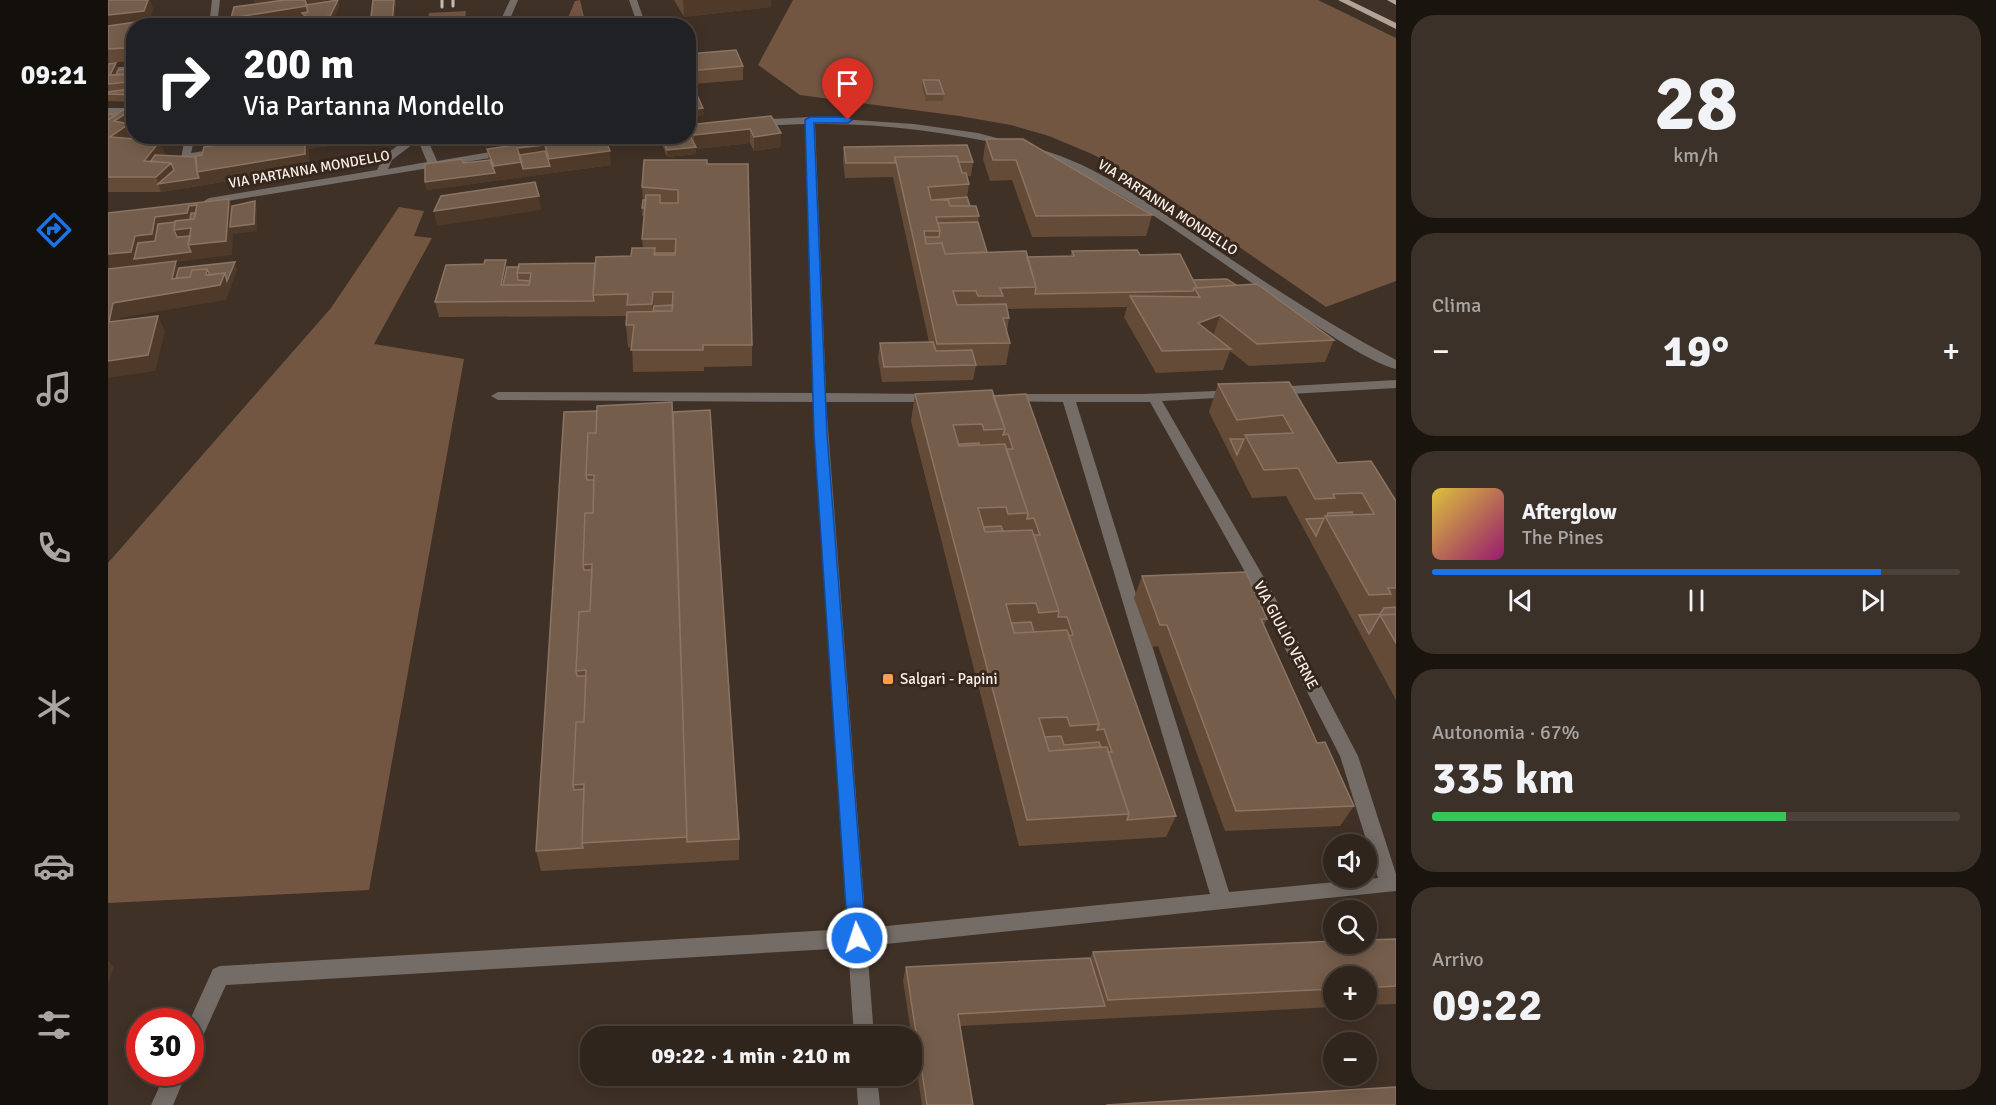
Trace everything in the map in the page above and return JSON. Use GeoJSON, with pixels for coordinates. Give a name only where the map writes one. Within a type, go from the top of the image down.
{"type":"FeatureCollection","features":[{"type":"Feature","properties":{"kind":"main road"},"geometry":{"type":"LineString","coordinates":[[1342,0],[1396,26]]}},
{"type":"Feature","properties":{"kind":"main road"},"geometry":{"type":"LineString","coordinates":[[1391,0],[1396,2]]}},
{"type":"Feature","properties":{"kind":"street"},"geometry":{"type":"LineString","coordinates":[[214,18],[216,0]]}},
{"type":"Feature","properties":{"kind":"street"},"geometry":{"type":"LineString","coordinates":[[506,18],[514,0]]}},
{"type":"Feature","properties":{"kind":"street"},"geometry":{"type":"LineString","coordinates":[[633,0],[639,18]]}},
{"type":"Feature","properties":{"kind":"street"},"geometry":{"type":"LineString","coordinates":[[108,71],[126,70]]}},
{"type":"Feature","properties":{"kind":"street"},"geometry":{"type":"LineString","coordinates":[[108,111],[126,111]]}},
{"type":"Feature","properties":{"kind":"street"},"geometry":{"type":"LineString","coordinates":[[810,120],[820,398],[863,1026]]}},
{"type":"Feature","properties":{"kind":"street","name":"VIA PARTANNA MONDELLO"},"geometry":{"type":"LineString","coordinates":[[738,124],[810,120],[892,123],[936,128],[1024,147],[1092,174],[1325,326],[1396,365]]}},
{"type":"Feature","properties":{"kind":"street"},"geometry":{"type":"LineString","coordinates":[[188,144],[185,158],[230,150]]}},
{"type":"Feature","properties":{"kind":"street"},"geometry":{"type":"LineString","coordinates":[[381,172],[388,158],[406,144]]}},
{"type":"Feature","properties":{"kind":"street"},"geometry":{"type":"LineString","coordinates":[[426,144],[433,163]]}},
{"type":"Feature","properties":{"kind":"street","name":"VIA PARTANNA MONDELLO"},"geometry":{"type":"LineString","coordinates":[[200,202],[247,197],[433,163],[515,151]]}},
{"type":"Feature","properties":{"kind":"street"},"geometry":{"type":"LineString","coordinates":[[997,398],[1154,398],[1396,384]]}},
{"type":"Feature","properties":{"kind":"street"},"geometry":{"type":"LineString","coordinates":[[498,396],[950,398]]}},
{"type":"Feature","properties":{"kind":"street"},"geometry":{"type":"LineString","coordinates":[[204,1011],[220,976],[857,938],[1222,902],[1068,398]]}},
{"type":"Feature","properties":{"kind":"street","name":"VIA GIULIO VERNE"},"geometry":{"type":"LineString","coordinates":[[1154,398],[1262,588],[1349,756],[1390,885],[1222,902]]}},
{"type":"Feature","properties":{"kind":"street"},"geometry":{"type":"LineString","coordinates":[[162,1105],[171,1086]]}},
{"type":"Feature","properties":{"kind":"street"},"geometry":{"type":"LineString","coordinates":[[868,1086],[869,1105]]}},
{"type":"Feature","properties":{"kind":"shaded area"},"geometry":{"type":"Polygon","coordinates":[[[580,0],[584,18],[568,18],[575,1],[580,0]]]}},
{"type":"Feature","properties":{"kind":"shaded area"},"geometry":{"type":"Polygon","coordinates":[[[793,0],[1318,0],[1396,38],[1396,281],[1326,307],[1151,186],[1092,154],[1049,136],[1011,125],[959,116],[800,95],[758,65],[793,0]]]}},
{"type":"Feature","properties":{"kind":"shaded area"},"geometry":{"type":"Polygon","coordinates":[[[466,11],[465,18],[428,18],[429,13],[466,11]]]}},
{"type":"Feature","properties":{"kind":"shaded area"},"geometry":{"type":"Polygon","coordinates":[[[399,207],[424,211],[414,236],[432,238],[374,344],[464,359],[369,890],[108,903],[108,563],[331,308],[399,207]]]}},
{"type":"Feature","properties":{"kind":"building"},"geometry":{"type":"Polygon","coordinates":[[[108,0],[148,0],[144,11],[108,15],[108,0]]]}},
{"type":"Feature","properties":{"kind":"building"},"geometry":{"type":"Polygon","coordinates":[[[284,0],[305,0],[307,6],[231,18],[234,7],[284,0]]]}},
{"type":"Feature","properties":{"kind":"building"},"geometry":{"type":"Polygon","coordinates":[[[338,0],[330,16],[308,18],[302,13],[308,12],[306,5],[338,0]]]}},
{"type":"Feature","properties":{"kind":"building"},"geometry":{"type":"Polygon","coordinates":[[[373,0],[394,0],[392,18],[371,18],[373,0]]]}},
{"type":"Feature","properties":{"kind":"building"},"geometry":{"type":"Polygon","coordinates":[[[126,23],[124,48],[108,49],[108,26],[126,23]]]}},
{"type":"Feature","properties":{"kind":"building"},"geometry":{"type":"Polygon","coordinates":[[[736,50],[743,66],[696,70],[696,53],[736,50]]]}},
{"type":"Feature","properties":{"kind":"building"},"geometry":{"type":"Polygon","coordinates":[[[116,63],[110,75],[126,74],[126,82],[108,84],[108,64],[116,63]]]}},
{"type":"Feature","properties":{"kind":"building"},"geometry":{"type":"Polygon","coordinates":[[[118,70],[126,70],[126,74],[116,75],[118,70]]]}},
{"type":"Feature","properties":{"kind":"building"},"geometry":{"type":"Polygon","coordinates":[[[923,80],[939,80],[944,94],[927,94],[923,80]]]}},
{"type":"Feature","properties":{"kind":"building"},"geometry":{"type":"Polygon","coordinates":[[[126,89],[126,95],[108,94],[108,92],[126,89]]]}},
{"type":"Feature","properties":{"kind":"building"},"geometry":{"type":"Polygon","coordinates":[[[696,93],[703,108],[696,109],[696,93]]]}},
{"type":"Feature","properties":{"kind":"building"},"geometry":{"type":"Polygon","coordinates":[[[126,110],[126,114],[114,121],[126,123],[126,126],[110,137],[126,138],[126,144],[158,144],[144,161],[171,163],[156,177],[108,177],[108,120],[126,110]]]}},
{"type":"Feature","properties":{"kind":"building"},"geometry":{"type":"Polygon","coordinates":[[[108,114],[116,115],[108,120],[108,114]]]}},
{"type":"Feature","properties":{"kind":"building"},"geometry":{"type":"Polygon","coordinates":[[[771,116],[781,133],[754,137],[750,129],[696,135],[696,124],[771,116]]]}},
{"type":"Feature","properties":{"kind":"building"},"geometry":{"type":"Polygon","coordinates":[[[986,139],[1023,139],[1152,215],[1036,216],[1016,160],[993,160],[986,139]]]}},
{"type":"Feature","properties":{"kind":"building"},"geometry":{"type":"Polygon","coordinates":[[[225,144],[305,144],[305,154],[197,172],[195,156],[202,155],[204,147],[225,144]]]}},
{"type":"Feature","properties":{"kind":"building"},"geometry":{"type":"Polygon","coordinates":[[[607,144],[610,151],[549,159],[545,145],[517,148],[522,162],[494,166],[487,149],[516,145],[607,144]]]}},
{"type":"Feature","properties":{"kind":"building"},"geometry":{"type":"Polygon","coordinates":[[[664,144],[694,144],[696,147],[667,150],[664,144]]]}},
{"type":"Feature","properties":{"kind":"building"},"geometry":{"type":"Polygon","coordinates":[[[967,145],[973,162],[958,162],[957,156],[895,157],[895,163],[846,163],[844,147],[967,145]]]}},
{"type":"Feature","properties":{"kind":"building"},"geometry":{"type":"Polygon","coordinates":[[[545,151],[550,166],[523,169],[519,155],[545,151]]]}},
{"type":"Feature","properties":{"kind":"building"},"geometry":{"type":"Polygon","coordinates":[[[155,155],[196,157],[199,178],[158,184],[174,170],[171,163],[151,161],[155,155]]]}},
{"type":"Feature","properties":{"kind":"building"},"geometry":{"type":"Polygon","coordinates":[[[957,156],[962,173],[966,173],[969,184],[928,187],[931,200],[948,200],[950,206],[976,206],[979,216],[936,217],[940,231],[924,231],[926,244],[942,243],[945,254],[1026,251],[1036,287],[1000,288],[1003,296],[978,296],[976,291],[953,291],[957,305],[1006,304],[1009,318],[1003,318],[1010,343],[937,344],[895,157],[957,156]]]}},
{"type":"Feature","properties":{"kind":"building"},"geometry":{"type":"Polygon","coordinates":[[[462,159],[463,163],[490,160],[495,173],[425,182],[425,164],[462,159]]]}},
{"type":"Feature","properties":{"kind":"building"},"geometry":{"type":"Polygon","coordinates":[[[644,160],[707,160],[707,164],[748,164],[752,345],[703,345],[703,350],[631,350],[634,325],[626,325],[627,312],[672,311],[673,292],[653,292],[652,304],[627,305],[628,294],[593,295],[596,257],[631,256],[632,248],[655,248],[654,255],[675,255],[676,239],[642,239],[646,195],[660,195],[660,203],[678,203],[678,190],[642,187],[644,160]]]}},
{"type":"Feature","properties":{"kind":"building"},"geometry":{"type":"Polygon","coordinates":[[[535,182],[539,196],[434,211],[441,196],[535,182]]]}},
{"type":"Feature","properties":{"kind":"building"},"geometry":{"type":"Polygon","coordinates":[[[967,197],[970,206],[950,206],[948,200],[932,200],[967,197]]]}},
{"type":"Feature","properties":{"kind":"building"},"geometry":{"type":"Polygon","coordinates":[[[229,199],[226,241],[188,245],[191,228],[174,230],[175,221],[194,219],[197,205],[189,206],[187,213],[155,217],[152,234],[135,236],[131,252],[108,254],[108,213],[229,199]]]}},
{"type":"Feature","properties":{"kind":"building"},"geometry":{"type":"Polygon","coordinates":[[[643,200],[646,200],[645,208],[642,208],[643,200]]]}},
{"type":"Feature","properties":{"kind":"building"},"geometry":{"type":"Polygon","coordinates":[[[255,201],[254,224],[230,227],[232,206],[255,201]]]}},
{"type":"Feature","properties":{"kind":"building"},"geometry":{"type":"Polygon","coordinates":[[[191,213],[196,213],[194,219],[190,219],[191,213]]]}},
{"type":"Feature","properties":{"kind":"building"},"geometry":{"type":"Polygon","coordinates":[[[175,222],[174,230],[177,237],[190,236],[188,245],[191,252],[134,259],[138,243],[155,241],[158,224],[175,222]]]}},
{"type":"Feature","properties":{"kind":"building"},"geometry":{"type":"Polygon","coordinates":[[[978,222],[987,252],[945,254],[942,243],[926,244],[925,237],[939,237],[938,223],[978,222]]]}},
{"type":"Feature","properties":{"kind":"building"},"geometry":{"type":"Polygon","coordinates":[[[1137,250],[1140,255],[1180,254],[1197,288],[1193,291],[1035,294],[1036,287],[1027,257],[1074,256],[1072,251],[1137,250]]]}},
{"type":"Feature","properties":{"kind":"building"},"geometry":{"type":"Polygon","coordinates":[[[655,253],[675,253],[675,255],[655,255],[655,253]]]}},
{"type":"Feature","properties":{"kind":"building"},"geometry":{"type":"Polygon","coordinates":[[[485,260],[506,260],[501,285],[529,285],[531,273],[517,273],[519,264],[595,263],[594,301],[435,302],[446,265],[484,264],[485,260]]]}},
{"type":"Feature","properties":{"kind":"building"},"geometry":{"type":"Polygon","coordinates":[[[176,261],[172,279],[190,277],[192,270],[207,269],[206,275],[225,273],[220,285],[113,303],[109,322],[158,316],[148,355],[108,361],[108,269],[176,261]]]}},
{"type":"Feature","properties":{"kind":"building"},"geometry":{"type":"Polygon","coordinates":[[[235,262],[227,281],[225,273],[210,275],[207,269],[192,270],[190,277],[176,278],[179,268],[235,262]]]}},
{"type":"Feature","properties":{"kind":"building"},"geometry":{"type":"Polygon","coordinates":[[[507,267],[519,267],[518,280],[530,281],[529,285],[503,285],[507,267]]]}},
{"type":"Feature","properties":{"kind":"building"},"geometry":{"type":"Polygon","coordinates":[[[1227,279],[1236,285],[1197,288],[1193,280],[1227,279]]]}},
{"type":"Feature","properties":{"kind":"building"},"geometry":{"type":"Polygon","coordinates":[[[1257,284],[1334,340],[1257,344],[1220,315],[1198,323],[1231,349],[1162,351],[1130,296],[1200,297],[1194,288],[1257,284]]]}},
{"type":"Feature","properties":{"kind":"building"},"geometry":{"type":"Polygon","coordinates":[[[673,305],[672,311],[653,311],[654,306],[673,305]]]}},
{"type":"Feature","properties":{"kind":"building"},"geometry":{"type":"Polygon","coordinates":[[[933,342],[936,351],[972,350],[976,365],[884,367],[880,343],[933,342]]]}},
{"type":"Feature","properties":{"kind":"building"},"geometry":{"type":"Polygon","coordinates":[[[1289,382],[1337,463],[1371,461],[1396,501],[1396,588],[1388,588],[1391,594],[1369,595],[1325,516],[1374,514],[1362,493],[1333,494],[1335,498],[1315,499],[1298,468],[1264,470],[1245,435],[1293,433],[1283,415],[1237,420],[1218,384],[1289,382]]]}},
{"type":"Feature","properties":{"kind":"building"},"geometry":{"type":"Polygon","coordinates":[[[992,390],[1005,429],[984,430],[982,424],[953,425],[959,446],[1005,444],[1028,513],[1008,514],[1006,507],[978,508],[985,532],[1032,530],[1059,611],[1039,613],[1036,603],[1006,604],[1014,633],[1067,630],[1099,724],[1070,726],[1067,717],[1039,718],[1049,751],[1107,747],[1129,814],[1027,820],[915,394],[992,390]]]}},
{"type":"Feature","properties":{"kind":"building"},"geometry":{"type":"Polygon","coordinates":[[[1026,394],[1176,816],[1127,820],[1129,814],[1108,752],[1112,752],[1104,729],[1097,730],[1099,724],[1069,636],[1073,635],[1067,617],[1058,617],[1059,611],[1034,535],[1040,535],[1034,518],[1027,519],[1028,513],[1006,449],[1013,449],[1008,434],[1003,435],[1005,429],[993,396],[1026,394]]]}},
{"type":"Feature","properties":{"kind":"building"},"geometry":{"type":"Polygon","coordinates":[[[672,402],[687,837],[582,843],[584,784],[573,785],[576,722],[584,722],[586,670],[576,671],[579,612],[590,611],[592,564],[583,565],[585,513],[593,513],[594,475],[586,475],[588,433],[596,433],[597,406],[672,402]]]}},
{"type":"Feature","properties":{"kind":"building"},"geometry":{"type":"Polygon","coordinates":[[[710,410],[739,839],[687,842],[673,412],[710,410]]]}},
{"type":"Feature","properties":{"kind":"building"},"geometry":{"type":"Polygon","coordinates":[[[597,411],[596,433],[588,433],[586,475],[587,480],[594,480],[593,513],[585,513],[583,565],[584,570],[592,570],[590,611],[579,612],[576,671],[577,676],[586,676],[584,722],[576,722],[573,785],[574,790],[584,789],[583,848],[536,851],[564,412],[597,411]]]}},
{"type":"Feature","properties":{"kind":"building"},"geometry":{"type":"Polygon","coordinates":[[[1230,439],[1244,439],[1237,455],[1230,439]]]}},
{"type":"Feature","properties":{"kind":"building"},"geometry":{"type":"Polygon","coordinates":[[[979,443],[979,445],[959,446],[959,444],[979,443]]]}},
{"type":"Feature","properties":{"kind":"building"},"geometry":{"type":"Polygon","coordinates":[[[1352,512],[1353,515],[1327,516],[1328,513],[1352,512]]]}},
{"type":"Feature","properties":{"kind":"building"},"geometry":{"type":"Polygon","coordinates":[[[1324,518],[1316,536],[1306,519],[1324,518]]]}},
{"type":"Feature","properties":{"kind":"building"},"geometry":{"type":"Polygon","coordinates":[[[1001,526],[1003,531],[985,532],[984,527],[1001,526]]]}},
{"type":"Feature","properties":{"kind":"building"},"geometry":{"type":"Polygon","coordinates":[[[1246,572],[1267,619],[1261,619],[1317,743],[1325,742],[1354,806],[1236,811],[1167,625],[1160,625],[1142,576],[1246,572]]]}},
{"type":"Feature","properties":{"kind":"building"},"geometry":{"type":"Polygon","coordinates":[[[1396,607],[1396,614],[1380,615],[1369,634],[1359,615],[1380,614],[1384,608],[1396,607]]]}},
{"type":"Feature","properties":{"kind":"building"},"geometry":{"type":"Polygon","coordinates":[[[1396,614],[1396,643],[1380,615],[1396,614]]]}},
{"type":"Feature","properties":{"kind":"building"},"geometry":{"type":"Polygon","coordinates":[[[1031,622],[1034,632],[1014,633],[1012,623],[1031,622]]]}},
{"type":"Feature","properties":{"kind":"building"},"geometry":{"type":"Polygon","coordinates":[[[1061,736],[1064,745],[1099,742],[1101,747],[1049,751],[1045,737],[1061,736]]]}},
{"type":"Feature","properties":{"kind":"building"},"geometry":{"type":"Polygon","coordinates":[[[1396,939],[1396,986],[1377,987],[1377,966],[1323,966],[1323,990],[1108,1000],[1093,952],[1323,942],[1323,954],[1377,954],[1377,940],[1396,939]]]}},
{"type":"Feature","properties":{"kind":"building"},"geometry":{"type":"Polygon","coordinates":[[[1090,958],[1105,1006],[958,1014],[973,1105],[927,1105],[922,1072],[922,1026],[915,1026],[906,967],[1090,958]]]}},
{"type":"Feature","properties":{"kind":"building"},"geometry":{"type":"Polygon","coordinates":[[[1396,1087],[1396,1105],[1106,1105],[1396,1087]]]}},
{"type":"Feature","properties":{"kind":"railway"},"geometry":{"type":"LineString","coordinates":[[442,0],[442,7]]}},
{"type":"Feature","properties":{"kind":"railway"},"geometry":{"type":"LineString","coordinates":[[453,0],[453,6]]}},
{"type":"Feature","properties":{"kind":"place","name":"Salgari - Papini"},"geometry":{"type":"Point","coordinates":[888,679]}},
{"type":"Feature","properties":{"kind":"route"},"geometry":{"type":"LineString","coordinates":[[848,120],[810,120],[821,434],[857,938]]}}]}
